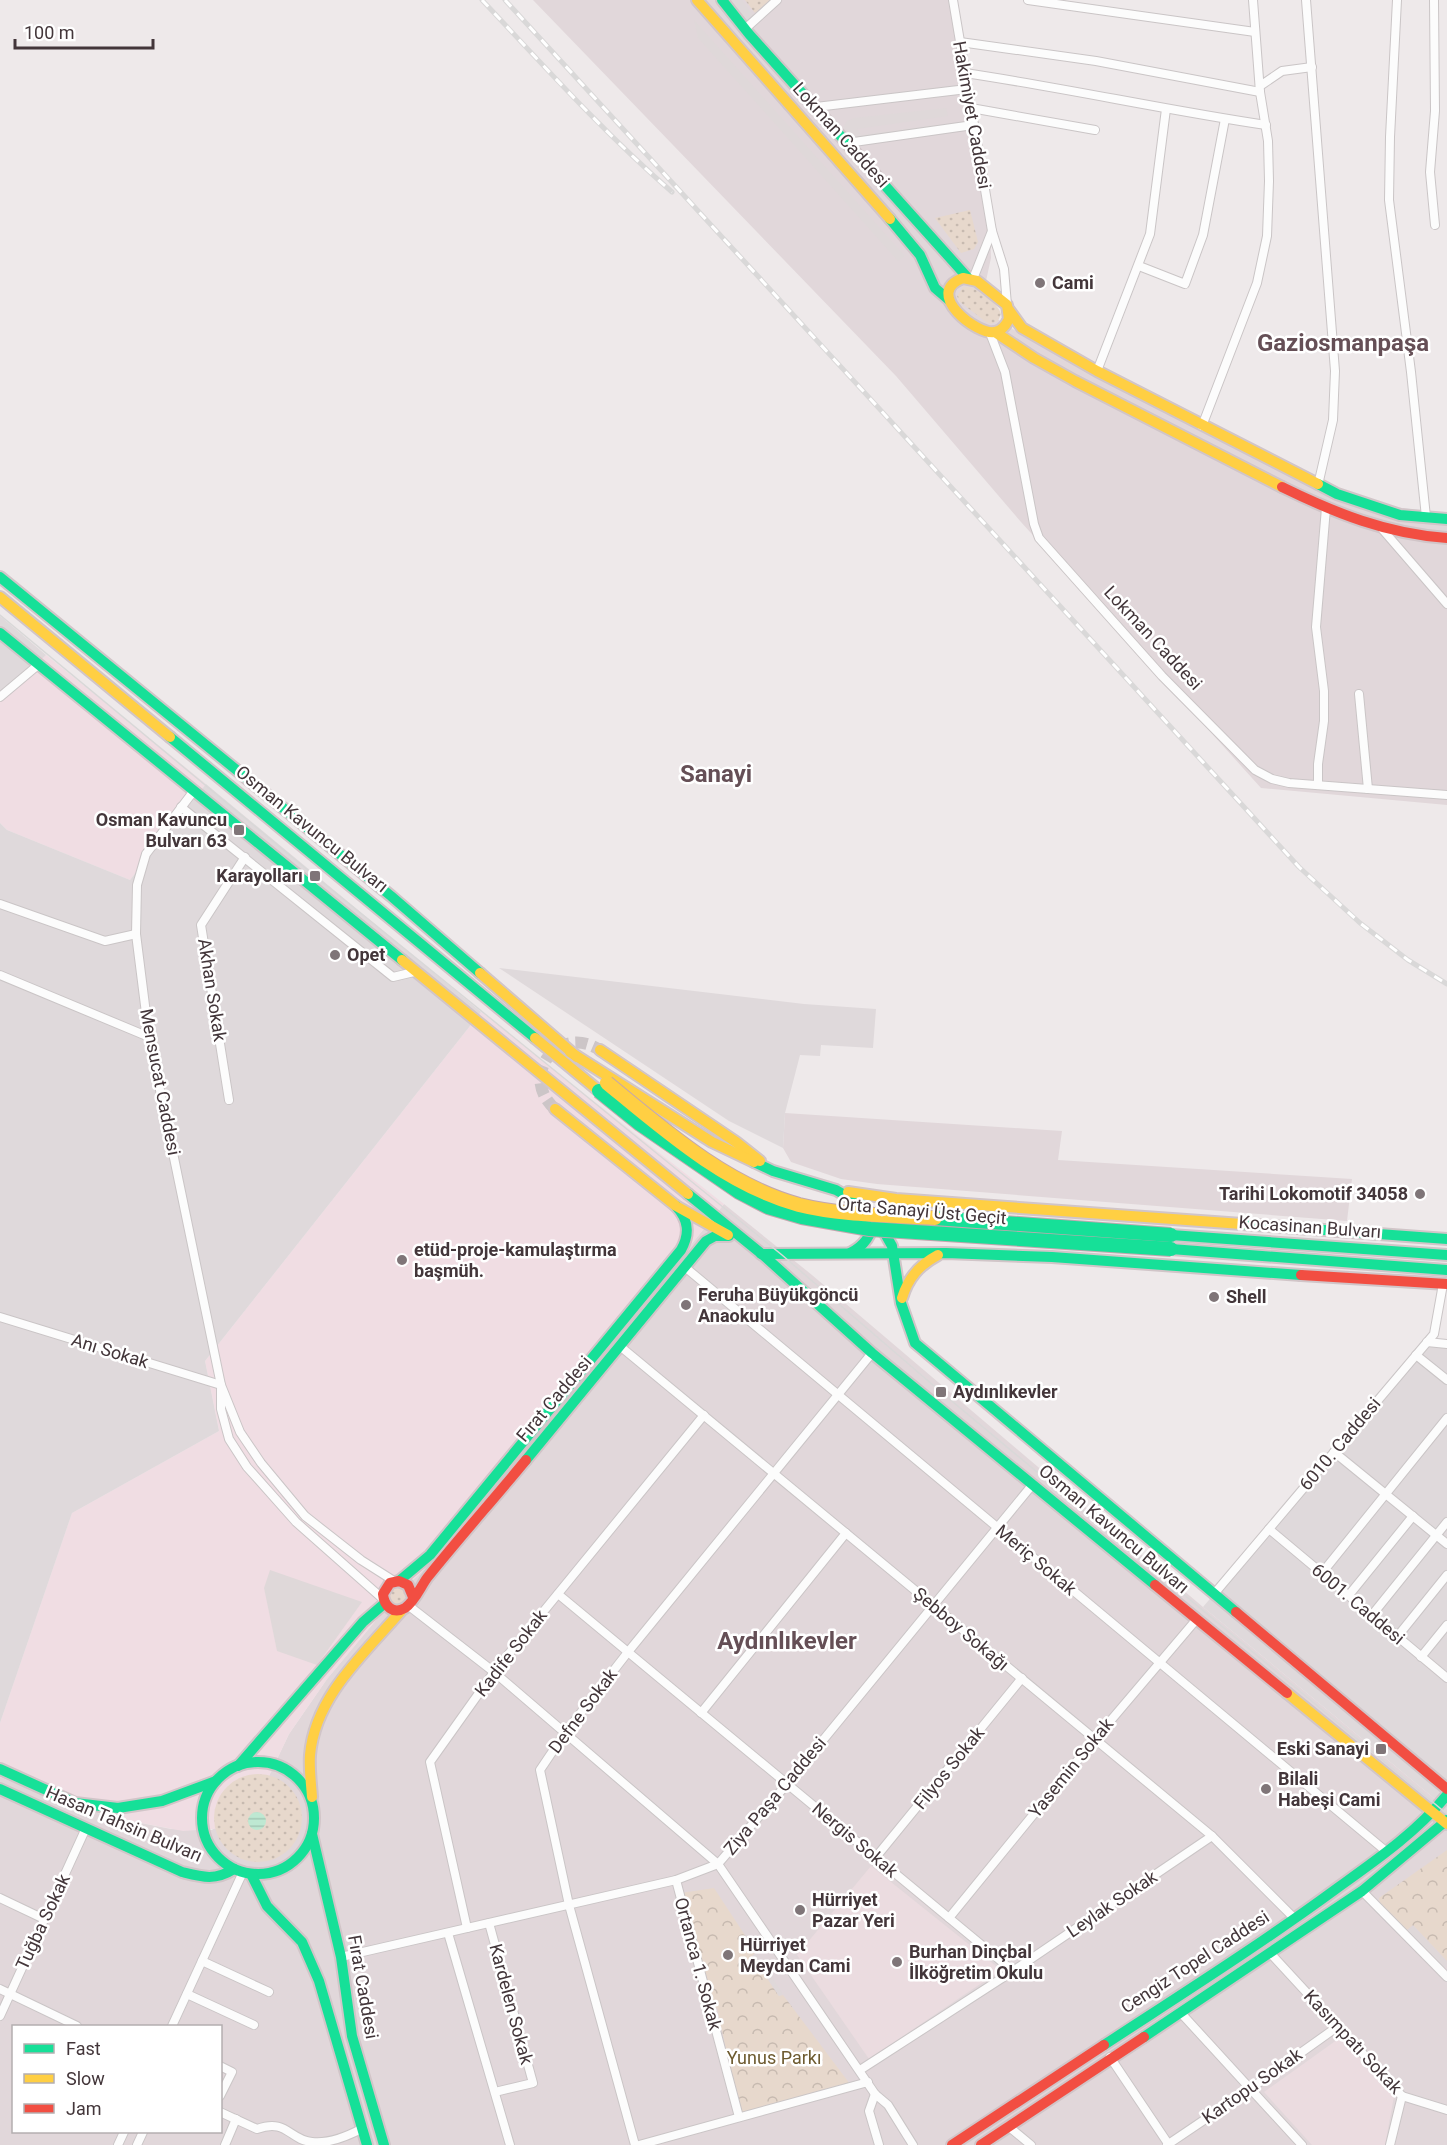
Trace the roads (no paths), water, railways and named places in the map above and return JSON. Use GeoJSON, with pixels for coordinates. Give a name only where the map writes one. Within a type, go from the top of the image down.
{"type":"FeatureCollection","features":[{"type":"Feature","properties":{"kind":"main road","name":"Lokman Caddesi"},"geometry":{"type":"LineString","coordinates":[[697,0],[884,211],[920,255],[936,288],[949,300],[953,309],[981,330],[993,333]]}},
{"type":"Feature","properties":{"kind":"main road","name":"Lokman Caddesi"},"geometry":{"type":"LineString","coordinates":[[722,0],[745,29],[971,278],[1008,307]]}},
{"type":"Feature","properties":{"kind":"main road"},"geometry":{"type":"LineString","coordinates":[[949,300],[952,286],[959,279],[971,278]]}},
{"type":"Feature","properties":{"kind":"main road"},"geometry":{"type":"LineString","coordinates":[[1008,307],[1022,328],[1097,371],[1318,485],[1377,509],[1400,515],[1447,519]]}},
{"type":"Feature","properties":{"kind":"main road"},"geometry":{"type":"LineString","coordinates":[[1008,307],[1007,324],[993,333],[1026,354],[1203,447],[1345,517],[1383,530],[1421,537],[1447,538]]}},
{"type":"Feature","properties":{"kind":"main road","name":"Osman Kavuncu Bulvarı"},"geometry":{"type":"LineString","coordinates":[[0,577],[391,896],[570,1052]]}},
{"type":"Feature","properties":{"kind":"main road","name":"Osman Kavuncu Bulvarı"},"geometry":{"type":"LineString","coordinates":[[0,597],[603,1087]]}},
{"type":"Feature","properties":{"kind":"main road"},"geometry":{"type":"LineString","coordinates":[[0,633],[763,1255]]}},
{"type":"Feature","properties":{"kind":"main road"},"geometry":{"type":"LineString","coordinates":[[600,1050],[736,1142],[773,1171]]}},
{"type":"Feature","properties":{"kind":"main road"},"geometry":{"type":"LineString","coordinates":[[570,1052],[603,1087]]}},
{"type":"Feature","properties":{"kind":"main road"},"geometry":{"type":"LineString","coordinates":[[570,1052],[712,1142],[773,1171],[836,1190],[896,1199],[1447,1239]]}},
{"type":"Feature","properties":{"kind":"main road","name":"Orta Sanayi Üst Geçit"},"geometry":{"type":"LineString","coordinates":[[603,1087],[640,1124],[739,1192],[768,1207],[802,1217],[870,1228],[1171,1242]]}},
{"type":"Feature","properties":{"kind":"main road"},"geometry":{"type":"LineString","coordinates":[[555,1109],[676,1206],[763,1255],[946,1253],[1052,1257],[1236,1272],[1445,1284]]}},
{"type":"Feature","properties":{"kind":"main road"},"geometry":{"type":"LineString","coordinates":[[836,1190],[858,1201],[884,1230],[894,1254],[901,1303]]}},
{"type":"Feature","properties":{"kind":"main road"},"geometry":{"type":"LineString","coordinates":[[921,1253],[907,1249],[895,1235],[896,1222],[904,1210],[910,1205],[923,1201]]}},
{"type":"Feature","properties":{"kind":"main road","name":"Fırat Caddesi"},"geometry":{"type":"LineString","coordinates":[[397,1581],[430,1555],[681,1250],[688,1235],[688,1224],[676,1206]]}},
{"type":"Feature","properties":{"kind":"main road"},"geometry":{"type":"LineString","coordinates":[[844,1254],[861,1247],[869,1238],[873,1226],[870,1212]]}},
{"type":"Feature","properties":{"kind":"main road"},"geometry":{"type":"LineString","coordinates":[[1264,1241],[1319,1229]]}},
{"type":"Feature","properties":{"kind":"main road","name":"Fırat Caddesi"},"geometry":{"type":"LineString","coordinates":[[313,1808],[310,1755],[316,1729],[330,1695],[710,1238],[720,1235],[729,1236]]}},
{"type":"Feature","properties":{"kind":"main road","name":"Kocasinan Bulvarı"},"geometry":{"type":"LineString","coordinates":[[1171,1242],[1264,1241],[1447,1255]]}},
{"type":"Feature","properties":{"kind":"main road","name":"Kocasinan Bulvarı"},"geometry":{"type":"LineString","coordinates":[[1171,1242],[1259,1257],[1447,1270]]}},
{"type":"Feature","properties":{"kind":"main road"},"geometry":{"type":"LineString","coordinates":[[901,1303],[905,1288],[917,1268],[946,1253]]}},
{"type":"Feature","properties":{"kind":"main road","name":"Osman Kavuncu Bulvarı"},"geometry":{"type":"LineString","coordinates":[[763,1255],[872,1353],[1446,1822]]}},
{"type":"Feature","properties":{"kind":"main road"},"geometry":{"type":"LineString","coordinates":[[1259,1257],[1344,1278]]}},
{"type":"Feature","properties":{"kind":"main road","name":"Osman Kavuncu Bulvarı"},"geometry":{"type":"LineString","coordinates":[[901,1303],[915,1343],[1447,1789]]}},
{"type":"Feature","properties":{"kind":"main road"},"geometry":{"type":"LineString","coordinates":[[397,1581],[408,1585],[407,1605],[392,1610],[384,1601],[384,1590],[397,1581]]}},
{"type":"Feature","properties":{"kind":"main road"},"geometry":{"type":"LineString","coordinates":[[238,1766],[264,1763],[289,1772],[302,1784],[313,1808],[312,1834],[299,1856],[285,1867],[269,1873],[243,1872],[214,1853],[203,1829],[204,1803],[217,1780],[238,1766],[363,1622],[384,1601]]}},
{"type":"Feature","properties":{"kind":"main road","name":"Hasan Tahsin Bulvarı"},"geometry":{"type":"LineString","coordinates":[[0,1769],[75,1803],[118,1808],[162,1801],[217,1780]]}},
{"type":"Feature","properties":{"kind":"main road","name":"Hasan Tahsin Bulvarı"},"geometry":{"type":"LineString","coordinates":[[0,1789],[182,1872],[212,1879],[243,1872]]}},
{"type":"Feature","properties":{"kind":"main road","name":"Cengiz Topel Caddesi"},"geometry":{"type":"LineString","coordinates":[[952,2145],[1294,1919],[1386,1852],[1433,1812],[1447,1795]]}},
{"type":"Feature","properties":{"kind":"main road","name":"Cengiz Topel Caddesi"},"geometry":{"type":"LineString","coordinates":[[981,2145],[1362,1891],[1446,1822]]}},
{"type":"Feature","properties":{"kind":"main road","name":"Fırat Caddesi"},"geometry":{"type":"LineString","coordinates":[[312,1834],[341,1957],[352,2036],[384,2145]]}},
{"type":"Feature","properties":{"kind":"main road","name":"Fırat Caddesi"},"geometry":{"type":"LineString","coordinates":[[243,1872],[267,1906],[302,1942],[319,1981],[367,2145]]}},
{"type":"Feature","properties":{"kind":"street"},"geometry":{"type":"LineString","coordinates":[[745,29],[777,0]]}},
{"type":"Feature","properties":{"kind":"street","name":"Hakimiyet Caddesi"},"geometry":{"type":"LineString","coordinates":[[954,0],[970,108],[992,231],[1004,269],[1008,307]]}},
{"type":"Feature","properties":{"kind":"street"},"geometry":{"type":"LineString","coordinates":[[1028,0],[1256,32]]}},
{"type":"Feature","properties":{"kind":"street"},"geometry":{"type":"LineString","coordinates":[[1202,426],[1257,284],[1267,236],[1269,182],[1266,124],[1260,89],[1253,0]]}},
{"type":"Feature","properties":{"kind":"street"},"geometry":{"type":"LineString","coordinates":[[1306,0],[1335,371],[1333,420],[1318,485]]}},
{"type":"Feature","properties":{"kind":"street"},"geometry":{"type":"LineString","coordinates":[[1398,0],[1390,137],[1389,200],[1411,372],[1426,518]]}},
{"type":"Feature","properties":{"kind":"street"},"geometry":{"type":"LineString","coordinates":[[1434,0],[1435,111],[1430,172],[1435,225]]}},
{"type":"Feature","properties":{"kind":"street"},"geometry":{"type":"LineString","coordinates":[[960,42],[1096,61],[1260,89],[1282,71],[1312,67]]}},
{"type":"Feature","properties":{"kind":"street"},"geometry":{"type":"LineString","coordinates":[[965,73],[1166,109],[1266,124]]}},
{"type":"Feature","properties":{"kind":"street"},"geometry":{"type":"LineString","coordinates":[[816,107],[967,89]]}},
{"type":"Feature","properties":{"kind":"street"},"geometry":{"type":"LineString","coordinates":[[970,108],[1095,130]]}},
{"type":"Feature","properties":{"kind":"street"},"geometry":{"type":"LineString","coordinates":[[1097,371],[1150,234],[1166,109]]}},
{"type":"Feature","properties":{"kind":"street"},"geometry":{"type":"LineString","coordinates":[[1139,266],[1185,284],[1203,235],[1225,118]]}},
{"type":"Feature","properties":{"kind":"street"},"geometry":{"type":"LineString","coordinates":[[847,142],[974,125]]}},
{"type":"Feature","properties":{"kind":"street"},"geometry":{"type":"LineString","coordinates":[[971,278],[992,231]]}},
{"type":"Feature","properties":{"kind":"street","name":"Lokman Caddesi"},"geometry":{"type":"LineString","coordinates":[[993,333],[1005,372],[1034,524],[1043,544],[1162,676],[1255,770],[1266,777],[1280,782],[1446,793]]}},
{"type":"Feature","properties":{"kind":"street"},"geometry":{"type":"LineString","coordinates":[[1318,785],[1324,690],[1316,627],[1326,507]]}},
{"type":"Feature","properties":{"kind":"street"},"geometry":{"type":"LineString","coordinates":[[1383,530],[1447,604]]}},
{"type":"Feature","properties":{"kind":"street"},"geometry":{"type":"LineString","coordinates":[[0,697],[38,665]]}},
{"type":"Feature","properties":{"kind":"street"},"geometry":{"type":"LineString","coordinates":[[1359,694],[1368,789]]}},
{"type":"Feature","properties":{"kind":"street","name":"Mensucat Caddesi"},"geometry":{"type":"LineString","coordinates":[[193,792],[146,854],[137,885],[136,934],[149,1037],[221,1385],[240,1432],[261,1463],[305,1516],[361,1560],[397,1581]]}},
{"type":"Feature","properties":{"kind":"street"},"geometry":{"type":"LineString","coordinates":[[181,807],[393,977],[414,972]]}},
{"type":"Feature","properties":{"kind":"street","name":"Akhan Sokak"},"geometry":{"type":"LineString","coordinates":[[229,1100],[201,925],[245,857]]}},
{"type":"Feature","properties":{"kind":"street"},"geometry":{"type":"LineString","coordinates":[[0,904],[105,941],[136,934]]}},
{"type":"Feature","properties":{"kind":"street"},"geometry":{"type":"LineString","coordinates":[[0,975],[149,1037]]}},
{"type":"Feature","properties":{"kind":"street","name":"Meriç Sokak"},"geometry":{"type":"LineString","coordinates":[[686,1268],[1386,1852]]}},
{"type":"Feature","properties":{"kind":"street","name":"6010. Caddesi"},"geometry":{"type":"LineString","coordinates":[[1214,1594],[1434,1334],[1445,1284]]}},
{"type":"Feature","properties":{"kind":"street","name":"Anı Sokak"},"geometry":{"type":"LineString","coordinates":[[0,1317],[221,1385]]}},
{"type":"Feature","properties":{"kind":"street"},"geometry":{"type":"LineString","coordinates":[[1427,1342],[1447,1344]]}},
{"type":"Feature","properties":{"kind":"street","name":"Şebboy Sokağı"},"geometry":{"type":"LineString","coordinates":[[621,1347],[1212,1836],[1294,1919]]}},
{"type":"Feature","properties":{"kind":"street","name":"Defne Sokak"},"geometry":{"type":"LineString","coordinates":[[637,2145],[569,1905],[540,1770],[565,1733],[628,1652],[872,1353]]}},
{"type":"Feature","properties":{"kind":"street"},"geometry":{"type":"LineString","coordinates":[[1416,1355],[1447,1380]]}},
{"type":"Feature","properties":{"kind":"street","name":"Mensucat Caddesi"},"geometry":{"type":"LineString","coordinates":[[221,1385],[220,1409],[230,1439],[247,1467],[296,1522],[384,1601]]}},
{"type":"Feature","properties":{"kind":"street","name":"Kadife Sokak"},"geometry":{"type":"LineString","coordinates":[[467,1928],[430,1762],[494,1672],[704,1415]]}},
{"type":"Feature","properties":{"kind":"street"},"geometry":{"type":"LineString","coordinates":[[1322,1573],[1447,1418]]}},
{"type":"Feature","properties":{"kind":"street"},"geometry":{"type":"LineString","coordinates":[[1334,1452],[1447,1544]]}},
{"type":"Feature","properties":{"kind":"street","name":"Ziya Paşa Caddesi"},"geometry":{"type":"LineString","coordinates":[[341,1957],[676,1880],[718,1864],[787,1784],[1033,1484]]}},
{"type":"Feature","properties":{"kind":"street"},"geometry":{"type":"LineString","coordinates":[[1348,1595],[1413,1516]]}},
{"type":"Feature","properties":{"kind":"street"},"geometry":{"type":"LineString","coordinates":[[1372,1615],[1447,1522]]}},
{"type":"Feature","properties":{"kind":"street","name":"6001. Caddesi"},"geometry":{"type":"LineString","coordinates":[[1269,1529],[1447,1678]]}},
{"type":"Feature","properties":{"kind":"street"},"geometry":{"type":"LineString","coordinates":[[701,1713],[846,1533]]}},
{"type":"Feature","properties":{"kind":"street"},"geometry":{"type":"LineString","coordinates":[[1397,1637],[1447,1575]]}},
{"type":"Feature","properties":{"kind":"street","name":"Nergis Sokak"},"geometry":{"type":"LineString","coordinates":[[558,1594],[1013,1971]]}},
{"type":"Feature","properties":{"kind":"street"},"geometry":{"type":"LineString","coordinates":[[407,1605],[494,1672],[718,1864],[875,2094],[888,2104],[913,2145]]}},
{"type":"Feature","properties":{"kind":"street","name":"Yasemin Sokak"},"geometry":{"type":"LineString","coordinates":[[949,1918],[1095,1739],[1196,1620]]}},
{"type":"Feature","properties":{"kind":"street"},"geometry":{"type":"LineString","coordinates":[[1421,1657],[1447,1625]]}},
{"type":"Feature","properties":{"kind":"street","name":"Filyos Sokak"},"geometry":{"type":"LineString","coordinates":[[876,1857],[1022,1678]]}},
{"type":"Feature","properties":{"kind":"street","name":"Tuğba Sokak"},"geometry":{"type":"LineString","coordinates":[[0,2016],[86,1828]]}},
{"type":"Feature","properties":{"kind":"street","name":"Leylak Sokak"},"geometry":{"type":"LineString","coordinates":[[860,2070],[1013,1971],[1212,1836]]}},
{"type":"Feature","properties":{"kind":"street"},"geometry":{"type":"LineString","coordinates":[[172,2025],[243,1872]]}},
{"type":"Feature","properties":{"kind":"street","name":"Ortanca 1. Sokak"},"geometry":{"type":"LineString","coordinates":[[676,1880],[739,2118]]}},
{"type":"Feature","properties":{"kind":"street"},"geometry":{"type":"LineString","coordinates":[[1362,1891],[1447,1977]]}},
{"type":"Feature","properties":{"kind":"street"},"geometry":{"type":"LineString","coordinates":[[0,1898],[44,1919]]}},
{"type":"Feature","properties":{"kind":"street","name":"Kardelen Sokak"},"geometry":{"type":"LineString","coordinates":[[489,1923],[533,2083],[495,2092]]}},
{"type":"Feature","properties":{"kind":"street"},"geometry":{"type":"LineString","coordinates":[[448,1933],[510,2145]]}},
{"type":"Feature","properties":{"kind":"street","name":"Kasımpatı Sokak"},"geometry":{"type":"LineString","coordinates":[[1271,1953],[1402,2096],[1447,2110]]}},
{"type":"Feature","properties":{"kind":"street"},"geometry":{"type":"LineString","coordinates":[[202,1961],[269,1992]]}},
{"type":"Feature","properties":{"kind":"street"},"geometry":{"type":"LineString","coordinates":[[0,1989],[75,2025]]}},
{"type":"Feature","properties":{"kind":"street"},"geometry":{"type":"LineString","coordinates":[[187,1994],[254,2025]]}},
{"type":"Feature","properties":{"kind":"street"},"geometry":{"type":"LineString","coordinates":[[1180,2012],[1302,2145]]}},
{"type":"Feature","properties":{"kind":"street","name":"Kartopu Sokak"},"geometry":{"type":"LineString","coordinates":[[1168,2145],[1337,2027]]}},
{"type":"Feature","properties":{"kind":"street"},"geometry":{"type":"LineString","coordinates":[[1110,2057],[1168,2145]]}},
{"type":"Feature","properties":{"kind":"street"},"geometry":{"type":"LineString","coordinates":[[222,2067],[232,2072],[222,2093]]}},
{"type":"Feature","properties":{"kind":"street"},"geometry":{"type":"LineString","coordinates":[[637,2145],[868,2082]]}},
{"type":"Feature","properties":{"kind":"street"},"geometry":{"type":"LineString","coordinates":[[875,2094],[869,2111],[879,2145]]}},
{"type":"Feature","properties":{"kind":"street"},"geometry":{"type":"LineString","coordinates":[[1390,2145],[1402,2096]]}},
{"type":"Feature","properties":{"kind":"street"},"geometry":{"type":"LineString","coordinates":[[222,2113],[257,2129],[269,2126],[281,2127],[312,2142],[336,2139],[363,2128]]}},
{"type":"Feature","properties":{"kind":"street"},"geometry":{"type":"LineString","coordinates":[[225,2145],[236,2119]]}},
{"type":"Feature","properties":{"kind":"street"},"geometry":{"type":"LineString","coordinates":[[1008,2126],[1031,2145]]}},
{"type":"Feature","properties":{"kind":"tunnel"},"geometry":{"type":"LineString","coordinates":[[555,1109],[545,1096],[541,1082],[542,1069],[548,1057],[558,1048],[570,1043],[584,1043],[600,1050]]}},
{"type":"Feature","properties":{"kind":"tram line"},"geometry":{"type":"LineString","coordinates":[[0,615],[315,876],[782,1255],[941,1392],[1447,1814]]}},
{"type":"Feature","properties":{"kind":"railway"},"geometry":{"type":"LineString","coordinates":[[482,0],[598,123],[672,192]]}},
{"type":"Feature","properties":{"kind":"railway"},"geometry":{"type":"LineString","coordinates":[[505,0],[1299,867],[1360,923],[1408,960],[1447,984]]}},
{"type":"Feature","properties":{"kind":"place","name":"Cami"},"geometry":{"type":"Point","coordinates":[1040,283]}},
{"type":"Feature","properties":{"kind":"place","name":"Osman Kavuncu Bulvarı 63"},"geometry":{"type":"Point","coordinates":[239,830]}},
{"type":"Feature","properties":{"kind":"place","name":"Karayolları"},"geometry":{"type":"Point","coordinates":[315,876]}},
{"type":"Feature","properties":{"kind":"place","name":"Opet"},"geometry":{"type":"Point","coordinates":[335,955]}},
{"type":"Feature","properties":{"kind":"place","name":"Tarihi Lokomotif 34058"},"geometry":{"type":"Point","coordinates":[1420,1194]}},
{"type":"Feature","properties":{"kind":"place","name":"etüd-proje-kamulaştırma başmüh."},"geometry":{"type":"Point","coordinates":[402,1260]}},
{"type":"Feature","properties":{"kind":"place","name":"Shell"},"geometry":{"type":"Point","coordinates":[1214,1297]}},
{"type":"Feature","properties":{"kind":"place","name":"Feruha Büyükgöncü Anaokulu"},"geometry":{"type":"Point","coordinates":[686,1305]}},
{"type":"Feature","properties":{"kind":"place","name":"Aydınlıkevler"},"geometry":{"type":"Point","coordinates":[941,1392]}},
{"type":"Feature","properties":{"kind":"place","name":"Eski Sanayi"},"geometry":{"type":"Point","coordinates":[1381,1749]}},
{"type":"Feature","properties":{"kind":"place","name":"Bilali Habeşi Cami"},"geometry":{"type":"Point","coordinates":[1266,1789]}},
{"type":"Feature","properties":{"kind":"place","name":"Hürriyet Pazar Yeri"},"geometry":{"type":"Point","coordinates":[800,1910]}},
{"type":"Feature","properties":{"kind":"place","name":"Hürriyet Meydan Cami"},"geometry":{"type":"Point","coordinates":[728,1955]}},
{"type":"Feature","properties":{"kind":"place","name":"Burhan Dinçbal İlköğretim Okulu"},"geometry":{"type":"Point","coordinates":[897,1962]}},
{"type":"Feature","properties":{"kind":"district","name":"Gaziosmanpaşa"},"geometry":{"type":"Point","coordinates":[1343,343]}},
{"type":"Feature","properties":{"kind":"district","name":"Sanayi"},"geometry":{"type":"Point","coordinates":[716,774]}},
{"type":"Feature","properties":{"kind":"district","name":"Aydınlıkevler"},"geometry":{"type":"Point","coordinates":[787,1641]}},
{"type":"Feature","properties":{"kind":"park label","name":"Yunus Parkı"},"geometry":{"type":"Point","coordinates":[774,2058]}}]}
